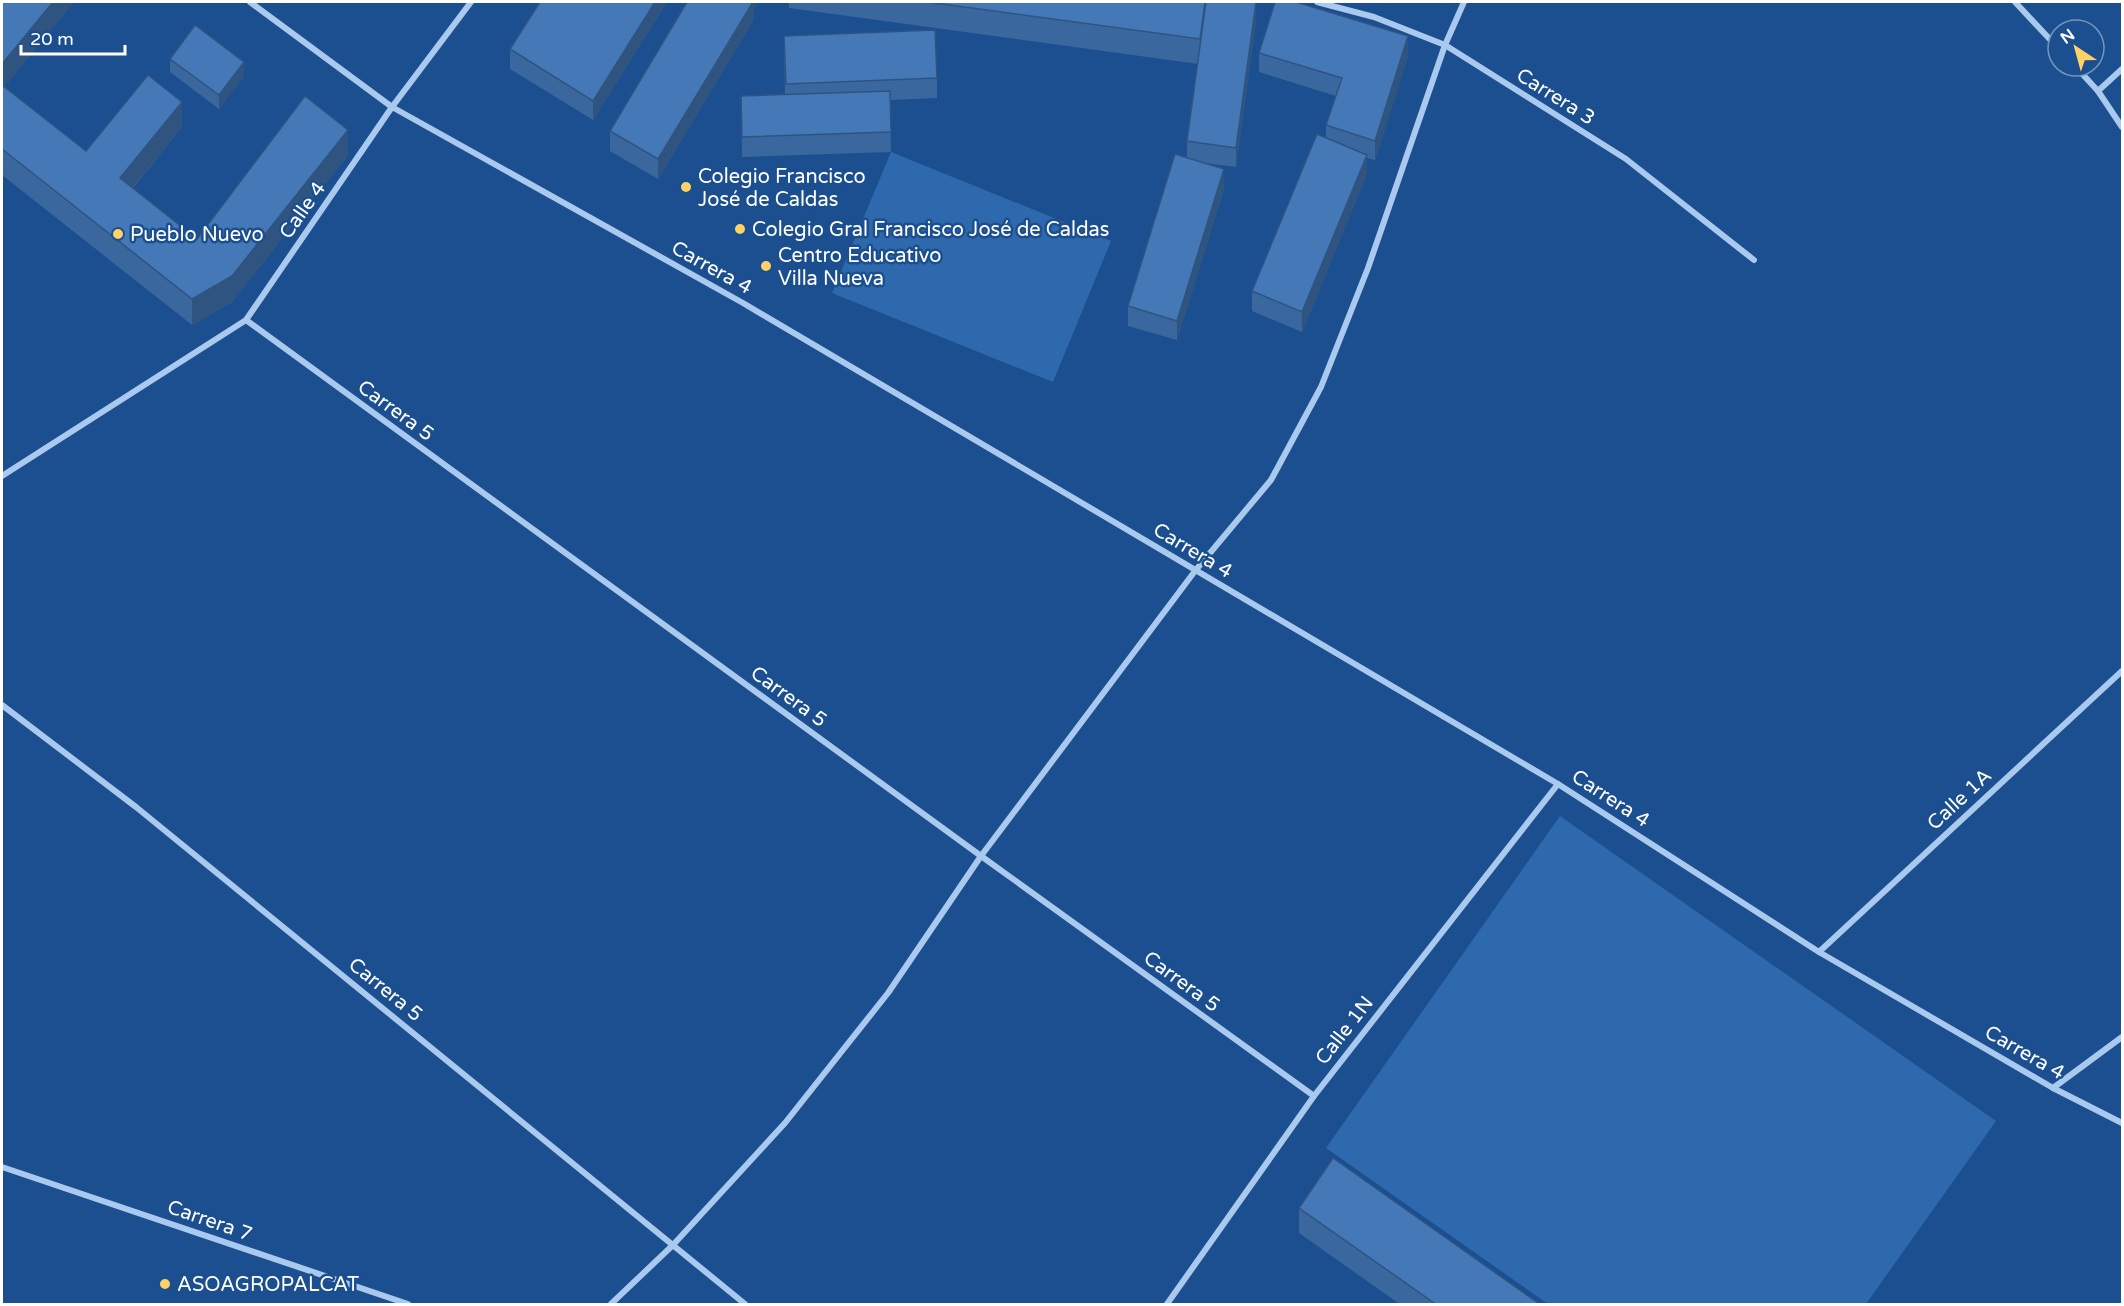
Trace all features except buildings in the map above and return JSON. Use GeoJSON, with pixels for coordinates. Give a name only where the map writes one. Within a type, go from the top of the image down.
{"type":"FeatureCollection","features":[{"type":"Feature","properties":{"kind":"street","name":"Carrera 4"},"geometry":{"type":"LineString","coordinates":[[250,2],[392,107],[743,303],[1558,784],[1819,952],[2053,1088],[2122,1122]]}},
{"type":"Feature","properties":{"kind":"street","name":"Calle 4"},"geometry":{"type":"LineString","coordinates":[[2,476],[246,320],[392,107],[471,2]]}},
{"type":"Feature","properties":{"kind":"street","name":"Carrera 3"},"geometry":{"type":"LineString","coordinates":[[1317,2],[1374,17],[1445,45],[1626,159],[1754,260]]}},
{"type":"Feature","properties":{"kind":"street"},"geometry":{"type":"LineString","coordinates":[[611,1305],[673,1245],[785,1123],[888,993],[981,856],[1195,571],[1271,480],[1321,387],[1368,268],[1445,45],[1464,2]]}},
{"type":"Feature","properties":{"kind":"street"},"geometry":{"type":"LineString","coordinates":[[2015,2],[2046,35]]}},
{"type":"Feature","properties":{"kind":"street"},"geometry":{"type":"LineString","coordinates":[[2098,91],[2122,69]]}},
{"type":"Feature","properties":{"kind":"street"},"geometry":{"type":"LineString","coordinates":[[2086,78],[2098,91],[2122,127]]}},
{"type":"Feature","properties":{"kind":"street","name":"Carrera 5"},"geometry":{"type":"LineString","coordinates":[[246,320],[981,856],[1314,1095]]}},
{"type":"Feature","properties":{"kind":"street","name":"Calle 1A"},"geometry":{"type":"LineString","coordinates":[[1819,952],[2122,670]]}},
{"type":"Feature","properties":{"kind":"street","name":"Carrera 5"},"geometry":{"type":"LineString","coordinates":[[2,705],[136,807],[745,1305]]}},
{"type":"Feature","properties":{"kind":"street","name":"Calle 1N"},"geometry":{"type":"LineString","coordinates":[[1167,1305],[1314,1095],[1558,784]]}},
{"type":"Feature","properties":{"kind":"street"},"geometry":{"type":"LineString","coordinates":[[2053,1088],[2122,1037]]}},
{"type":"Feature","properties":{"kind":"street","name":"Carrera 7"},"geometry":{"type":"LineString","coordinates":[[2,1167],[408,1305]]}},
{"type":"Feature","properties":{"kind":"shaded area"},"geometry":{"type":"Polygon","coordinates":[[[891,152],[1111,241],[1053,382],[832,293],[891,152]]]}},
{"type":"Feature","properties":{"kind":"shaded area"},"geometry":{"type":"Polygon","coordinates":[[[1560,816],[1996,1121],[1866,1304],[1548,1304],[1326,1148],[1560,816]]]}},
{"type":"Feature","properties":{"kind":"place","name":"Colegio Francisco José de Caldas"},"geometry":{"type":"Point","coordinates":[686,187]}},
{"type":"Feature","properties":{"kind":"place","name":"Colegio Gral Francisco José de Caldas"},"geometry":{"type":"Point","coordinates":[740,229]}},
{"type":"Feature","properties":{"kind":"place","name":"Pueblo Nuevo"},"geometry":{"type":"Point","coordinates":[118,234]}},
{"type":"Feature","properties":{"kind":"place","name":"Centro Educativo Villa Nueva"},"geometry":{"type":"Point","coordinates":[766,266]}},
{"type":"Feature","properties":{"kind":"place","name":"ASOAGROPALCAT"},"geometry":{"type":"Point","coordinates":[165,1284]}}]}
